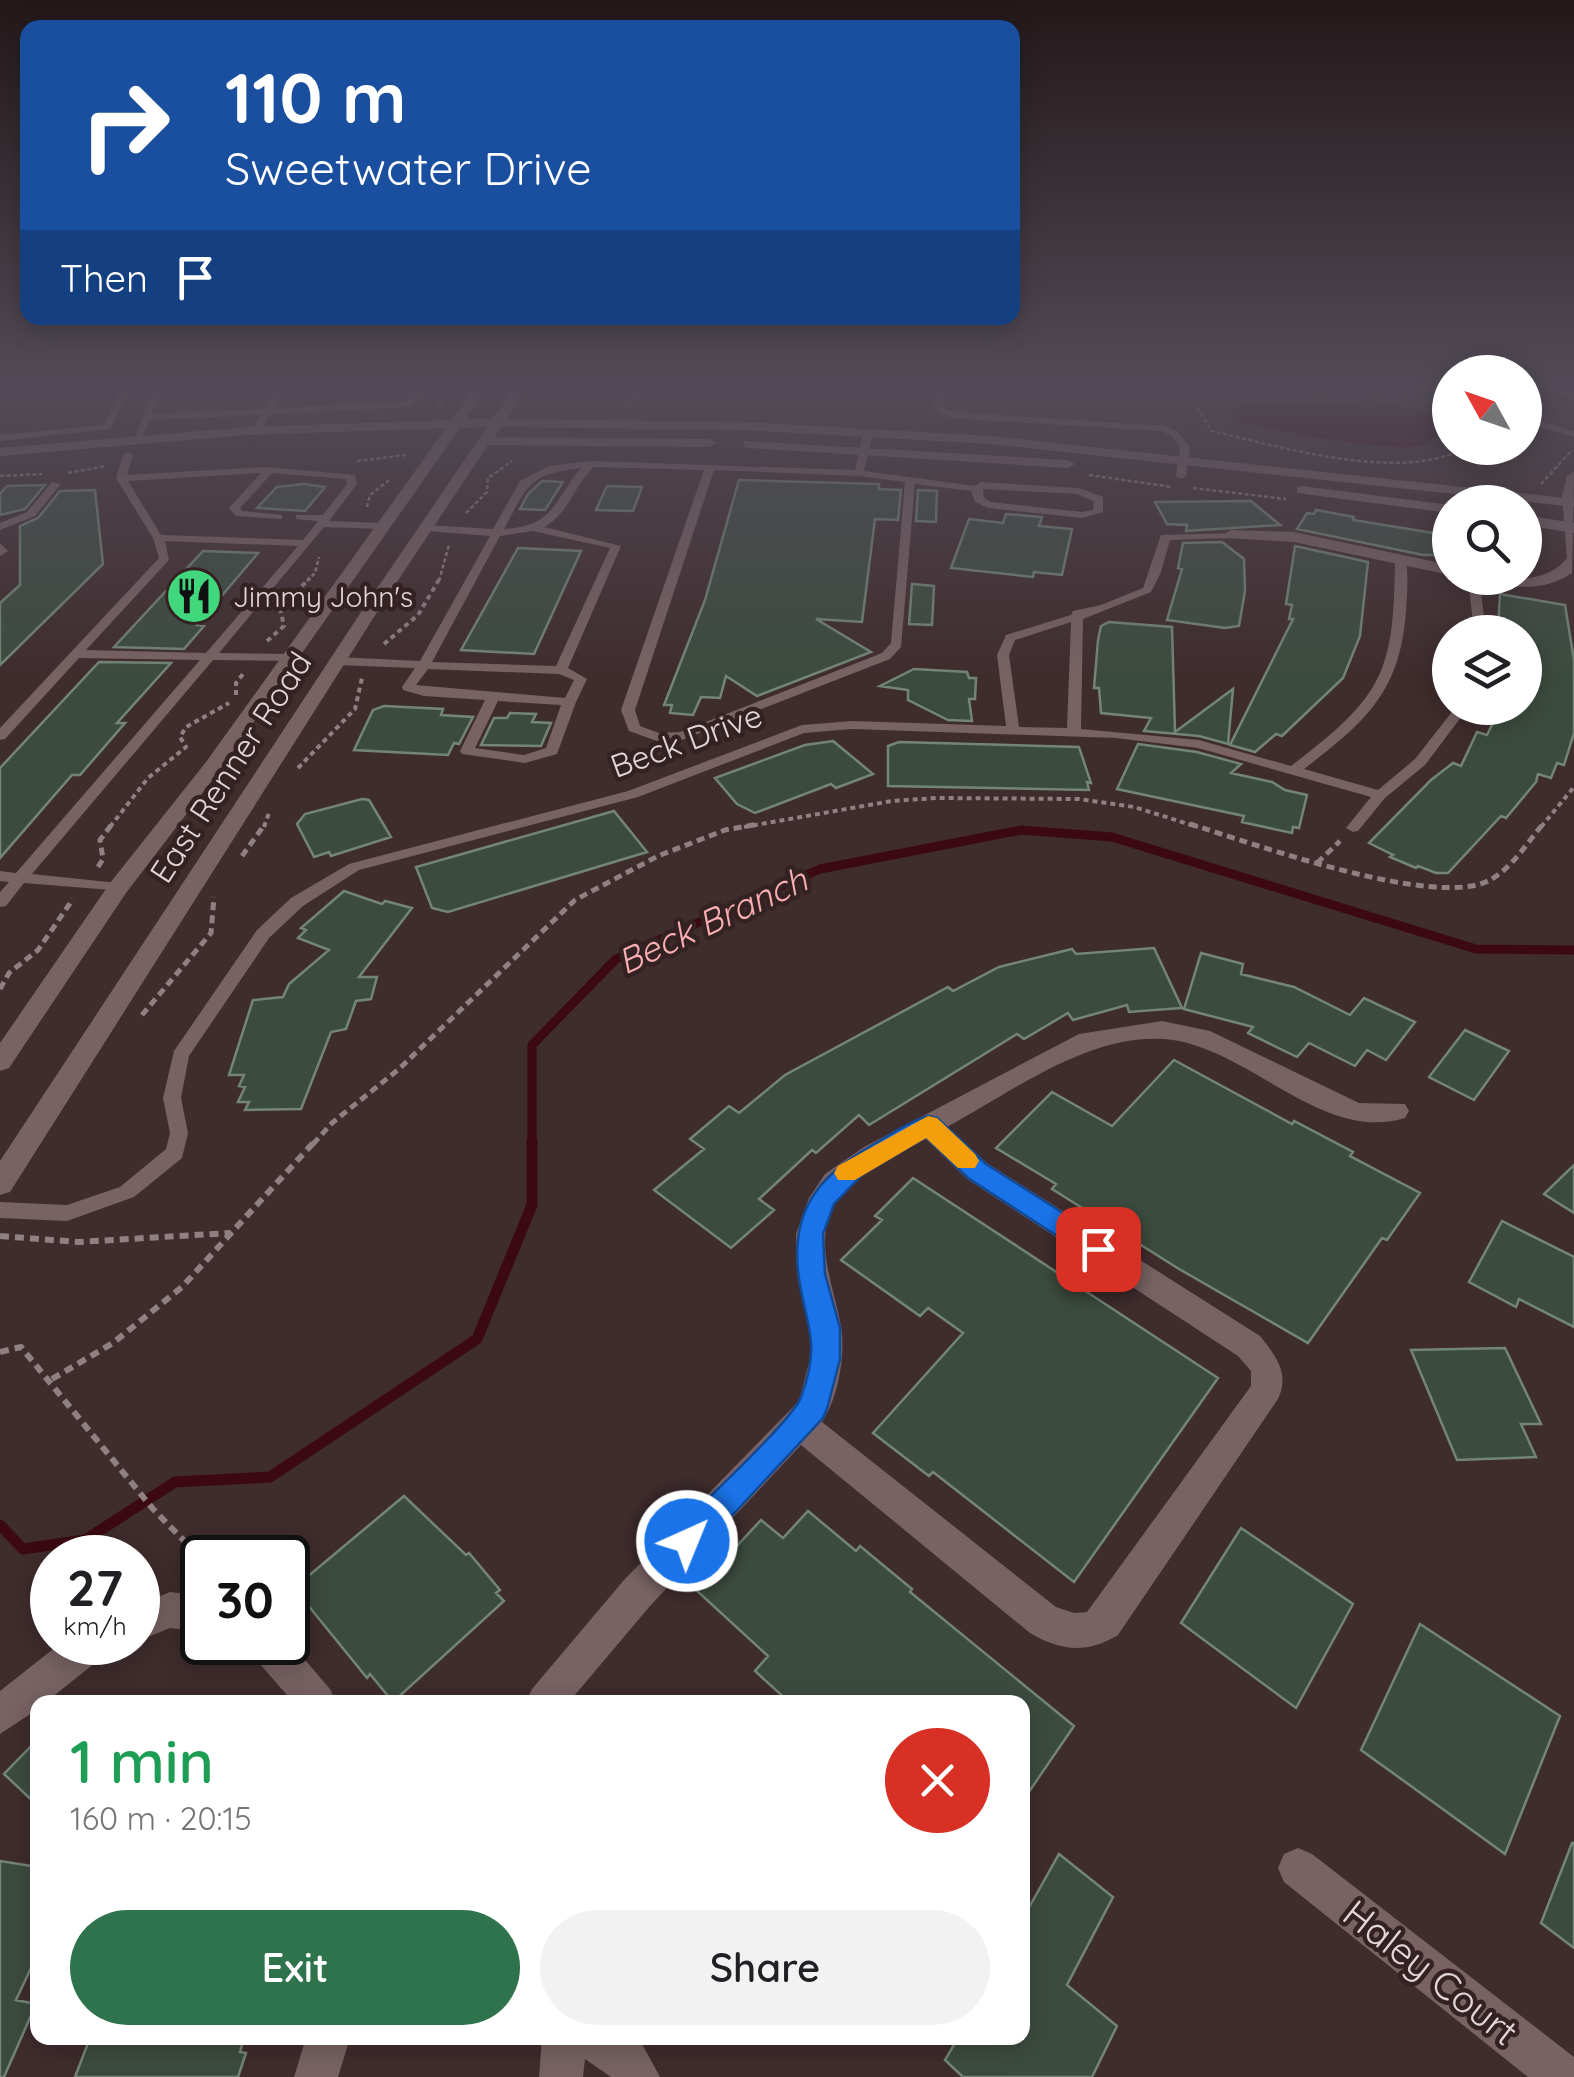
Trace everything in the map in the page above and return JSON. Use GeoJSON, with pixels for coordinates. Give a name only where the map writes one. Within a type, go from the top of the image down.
{"type":"FeatureCollection","features":[{"type":"Feature","properties":{"kind":"main road","name":"East Renner Road"},"geometry":{"type":"LineString","coordinates":[[0,1184],[313,659],[382,526],[418,485]]}},
{"type":"Feature","properties":{"kind":"main road","name":"East Renner Road"},"geometry":{"type":"LineString","coordinates":[[0,1062],[118,888],[213,766],[427,528],[442,485]]}},
{"type":"Feature","properties":{"kind":"main road"},"geometry":{"type":"LineString","coordinates":[[1371,485],[1572,503],[1574,558],[1566,573],[1554,580],[1542,580]]}},
{"type":"Feature","properties":{"kind":"main road"},"geometry":{"type":"LineString","coordinates":[[1277,487],[1432,507]]}},
{"type":"Feature","properties":{"kind":"main road"},"geometry":{"type":"LineString","coordinates":[[1542,523],[1573,528]]}},
{"type":"Feature","properties":{"kind":"main road"},"geometry":{"type":"LineString","coordinates":[[1231,535],[1294,537],[1432,566]]}},
{"type":"Feature","properties":{"kind":"main road"},"geometry":{"type":"LineString","coordinates":[[551,1695],[637,1593],[813,1409],[826,1359],[826,1328],[809,1252],[810,1234],[823,1198],[854,1167],[1088,1040],[1162,1030],[1201,1037],[1356,1113],[1396,1111]]}},
{"type":"Feature","properties":{"kind":"main road"},"geometry":{"type":"LineString","coordinates":[[800,1425],[1043,1620],[1060,1629],[1085,1632],[1105,1622],[1265,1394],[1270,1380],[1266,1367],[1249,1346],[977,1171],[928,1125]]}},
{"type":"Feature","properties":{"kind":"main road"},"geometry":{"type":"LineString","coordinates":[[0,1715],[63,1665]]}},
{"type":"Feature","properties":{"kind":"main road"},"geometry":{"type":"LineString","coordinates":[[285,1665],[311,1695]]}},
{"type":"Feature","properties":{"kind":"main road","name":"Haley Court"},"geometry":{"type":"LineString","coordinates":[[1298,1868],[1564,2077]]}},
{"type":"Feature","properties":{"kind":"main road"},"geometry":{"type":"LineString","coordinates":[[316,2077],[326,2045]]}},
{"type":"Feature","properties":{"kind":"main road"},"geometry":{"type":"LineString","coordinates":[[560,2077],[563,2045]]}},
{"type":"Feature","properties":{"kind":"main road"},"geometry":{"type":"LineString","coordinates":[[603,2045],[626,2060],[638,2077]]}},
{"type":"Feature","properties":{"kind":"lane"},"geometry":{"type":"LineString","coordinates":[[0,528],[31,514],[55,485]]}},
{"type":"Feature","properties":{"kind":"lane"},"geometry":{"type":"LineString","coordinates":[[0,736],[165,558],[158,538],[125,485]]}},
{"type":"Feature","properties":{"kind":"lane"},"geometry":{"type":"LineString","coordinates":[[255,485],[234,508],[240,514],[278,516]]}},
{"type":"Feature","properties":{"kind":"lane"},"geometry":{"type":"LineString","coordinates":[[0,902],[351,485]]}},
{"type":"Feature","properties":{"kind":"lane"},"geometry":{"type":"LineString","coordinates":[[525,485],[408,687],[424,692],[569,702]]}},
{"type":"Feature","properties":{"kind":"lane"},"geometry":{"type":"LineString","coordinates":[[536,529],[550,522],[572,485]]}},
{"type":"Feature","properties":{"kind":"lane"},"geometry":{"type":"LineString","coordinates":[[704,485],[628,710],[634,728],[657,737],[682,736],[886,656],[898,644],[910,485]]}},
{"type":"Feature","properties":{"kind":"lane"},"geometry":{"type":"LineString","coordinates":[[947,485],[978,489],[989,485]]}},
{"type":"Feature","properties":{"kind":"lane"},"geometry":{"type":"LineString","coordinates":[[978,489],[979,500],[988,504],[1082,515],[1098,512],[1101,505],[1099,499],[1079,491],[1023,485]]}},
{"type":"Feature","properties":{"kind":"lane"},"geometry":{"type":"LineString","coordinates":[[300,517],[382,526]]}},
{"type":"Feature","properties":{"kind":"lane"},"geometry":{"type":"LineString","coordinates":[[427,528],[496,532],[536,529],[616,546],[562,670]]}},
{"type":"Feature","properties":{"kind":"lane"},"geometry":{"type":"LineString","coordinates":[[1013,730],[1003,655],[1010,638],[1077,614],[1139,598],[1150,586],[1165,537],[1231,535]]}},
{"type":"Feature","properties":{"kind":"lane"},"geometry":{"type":"LineString","coordinates":[[158,538],[306,543]]}},
{"type":"Feature","properties":{"kind":"lane"},"geometry":{"type":"LineString","coordinates":[[1293,770],[1349,730],[1388,680],[1402,624],[1401,559]]}},
{"type":"Feature","properties":{"kind":"lane"},"geometry":{"type":"LineString","coordinates":[[1074,732],[1077,614]]}},
{"type":"Feature","properties":{"kind":"lane"},"geometry":{"type":"LineString","coordinates":[[76,654],[562,670],[581,679],[552,751],[525,759],[467,751],[493,697]]}},
{"type":"Feature","properties":{"kind":"lane","name":"Beck Drive"},"geometry":{"type":"LineString","coordinates":[[0,1210],[67,1213],[126,1192],[175,1153],[179,1132],[172,1098],[180,1055],[263,934],[297,902],[354,867],[632,794],[802,729],[852,725],[1074,732],[1200,744],[1380,795]]}},
{"type":"Feature","properties":{"kind":"lane"},"geometry":{"type":"LineString","coordinates":[[1353,828],[1380,795],[1420,762],[1448,725]]}},
{"type":"Feature","properties":{"kind":"lane"},"geometry":{"type":"LineString","coordinates":[[0,876],[118,888]]}},
{"type":"Feature","properties":{"kind":"path"},"geometry":{"type":"LineString","coordinates":[[0,989],[6,974],[39,950],[46,934],[103,859],[100,840],[148,778],[186,748],[180,737],[186,727],[234,701],[236,682],[284,626],[280,608],[315,573],[320,553],[347,538],[370,495],[383,485]]}},
{"type":"Feature","properties":{"kind":"path"},"geometry":{"type":"LineString","coordinates":[[290,779],[355,709],[360,684],[377,651],[406,632],[426,606],[448,558],[449,541],[473,504],[487,492],[488,485]]}},
{"type":"Feature","properties":{"kind":"path"},"geometry":{"type":"LineString","coordinates":[[52,1379],[113,1343],[182,1288],[332,1123],[399,1069],[575,900],[658,856],[725,830],[892,801],[1079,799],[1134,807],[1317,863],[1423,887],[1459,889],[1488,882],[1506,870],[1574,788]]}},
{"type":"Feature","properties":{"kind":"path"},"geometry":{"type":"LineString","coordinates":[[235,863],[264,828],[272,804]]}},
{"type":"Feature","properties":{"kind":"path"},"geometry":{"type":"LineString","coordinates":[[1317,863],[1353,828]]}},
{"type":"Feature","properties":{"kind":"path"},"geometry":{"type":"LineString","coordinates":[[134,1024],[196,955],[210,933],[217,887]]}},
{"type":"Feature","properties":{"kind":"path"},"geometry":{"type":"LineString","coordinates":[[0,1236],[78,1242],[230,1233]]}},
{"type":"Feature","properties":{"kind":"path"},"geometry":{"type":"LineString","coordinates":[[0,1352],[21,1347],[52,1379],[160,1521],[180,1539]]}},
{"type":"Feature","properties":{"kind":"building"},"geometry":{"type":"Polygon","coordinates":[[[45,485],[25,509],[0,515],[0,494],[7,486],[45,485]]]}},
{"type":"Feature","properties":{"kind":"building"},"geometry":{"type":"Polygon","coordinates":[[[538,485],[561,485],[545,510],[520,509],[538,485]]]}},
{"type":"Feature","properties":{"kind":"building"},"geometry":{"type":"Polygon","coordinates":[[[738,485],[879,485],[879,489],[901,490],[898,520],[875,519],[862,622],[816,619],[871,652],[757,696],[726,676],[720,698],[701,697],[693,715],[670,713],[672,705],[664,705],[705,600],[738,485]]]}},
{"type":"Feature","properties":{"kind":"building"},"geometry":{"type":"Polygon","coordinates":[[[607,486],[642,487],[633,511],[596,510],[607,486]]]}},
{"type":"Feature","properties":{"kind":"building"},"geometry":{"type":"Polygon","coordinates":[[[277,487],[325,487],[305,511],[257,508],[277,487]]]}},
{"type":"Feature","properties":{"kind":"building"},"geometry":{"type":"Polygon","coordinates":[[[95,490],[103,564],[0,665],[0,603],[20,585],[20,526],[38,518],[60,491],[95,490]]]}},
{"type":"Feature","properties":{"kind":"building"},"geometry":{"type":"Polygon","coordinates":[[[918,490],[937,491],[936,522],[916,521],[918,490]]]}},
{"type":"Feature","properties":{"kind":"building"},"geometry":{"type":"Polygon","coordinates":[[[1251,501],[1280,525],[1186,531],[1187,525],[1167,524],[1155,502],[1251,501]]]}},
{"type":"Feature","properties":{"kind":"building"},"geometry":{"type":"Polygon","coordinates":[[[1316,510],[1432,533],[1432,555],[1297,529],[1307,513],[1314,514],[1316,510]]]}},
{"type":"Feature","properties":{"kind":"building"},"geometry":{"type":"Polygon","coordinates":[[[1006,514],[1042,517],[1039,526],[1072,529],[1062,575],[1034,572],[1033,577],[951,568],[969,519],[1003,523],[1006,514]]]}},
{"type":"Feature","properties":{"kind":"building"},"geometry":{"type":"Polygon","coordinates":[[[1222,542],[1244,559],[1245,591],[1239,626],[1225,628],[1167,620],[1182,569],[1178,568],[1183,543],[1222,542]]]}},
{"type":"Feature","properties":{"kind":"building"},"geometry":{"type":"Polygon","coordinates":[[[1295,546],[1368,562],[1360,636],[1343,678],[1282,736],[1276,734],[1255,752],[1230,745],[1293,619],[1289,619],[1292,605],[1286,604],[1295,546]]]}},
{"type":"Feature","properties":{"kind":"building"},"geometry":{"type":"Polygon","coordinates":[[[518,548],[581,551],[534,654],[461,650],[518,548]]]}},
{"type":"Feature","properties":{"kind":"building"},"geometry":{"type":"Polygon","coordinates":[[[203,551],[258,553],[197,625],[204,626],[184,649],[114,647],[203,551]]]}},
{"type":"Feature","properties":{"kind":"building"},"geometry":{"type":"Polygon","coordinates":[[[912,584],[934,586],[932,625],[909,624],[912,584]]]}},
{"type":"Feature","properties":{"kind":"building"},"geometry":{"type":"Polygon","coordinates":[[[1500,595],[1565,605],[1574,660],[1574,733],[1564,765],[1557,763],[1551,778],[1538,774],[1536,782],[1506,818],[1501,816],[1448,873],[1416,868],[1369,843],[1431,780],[1453,763],[1461,766],[1477,732],[1487,735],[1492,725],[1542,725],[1542,615],[1499,615],[1500,595]]]}},
{"type":"Feature","properties":{"kind":"building"},"geometry":{"type":"Polygon","coordinates":[[[1109,622],[1172,627],[1175,732],[1233,689],[1228,744],[1199,736],[1144,731],[1151,718],[1101,713],[1099,688],[1094,688],[1098,640],[1101,626],[1109,622]]]}},
{"type":"Feature","properties":{"kind":"building"},"geometry":{"type":"Polygon","coordinates":[[[99,662],[171,663],[117,723],[125,723],[80,775],[72,775],[0,858],[0,768],[99,662]]]}},
{"type":"Feature","properties":{"kind":"building"},"geometry":{"type":"Polygon","coordinates":[[[914,669],[967,672],[969,678],[976,678],[975,699],[969,699],[972,721],[948,720],[908,700],[908,690],[880,686],[914,669]]]}},
{"type":"Feature","properties":{"kind":"building"},"geometry":{"type":"Polygon","coordinates":[[[384,706],[443,709],[441,715],[473,717],[459,744],[454,743],[448,755],[354,750],[373,710],[384,706]]]}},
{"type":"Feature","properties":{"kind":"building"},"geometry":{"type":"Polygon","coordinates":[[[510,713],[536,714],[532,722],[551,723],[541,746],[481,745],[494,718],[507,718],[510,713]]]}},
{"type":"Feature","properties":{"kind":"building"},"geometry":{"type":"Polygon","coordinates":[[[833,741],[873,774],[836,788],[831,784],[755,813],[737,804],[715,778],[805,745],[833,741]]]}},
{"type":"Feature","properties":{"kind":"building"},"geometry":{"type":"Polygon","coordinates":[[[899,742],[1079,747],[1091,783],[1087,782],[1089,790],[888,786],[888,746],[899,742]]]}},
{"type":"Feature","properties":{"kind":"building"},"geometry":{"type":"Polygon","coordinates":[[[1138,744],[1197,752],[1241,764],[1231,773],[1307,795],[1299,828],[1293,827],[1292,833],[1242,822],[1244,816],[1117,789],[1138,744]]]}},
{"type":"Feature","properties":{"kind":"building"},"geometry":{"type":"Polygon","coordinates":[[[369,800],[391,837],[331,856],[329,852],[314,857],[297,824],[305,814],[369,800]]]}},
{"type":"Feature","properties":{"kind":"building"},"geometry":{"type":"Polygon","coordinates":[[[614,811],[647,852],[448,912],[432,908],[416,867],[614,811]]]}},
{"type":"Feature","properties":{"kind":"building"},"geometry":{"type":"Polygon","coordinates":[[[344,891],[382,904],[385,901],[412,908],[359,977],[377,977],[371,999],[356,1001],[346,1029],[331,1032],[301,1109],[245,1110],[249,1102],[238,1102],[245,1087],[239,1086],[244,1075],[229,1075],[253,1000],[283,997],[289,984],[329,950],[298,938],[306,930],[301,928],[344,891]]]}},
{"type":"Feature","properties":{"kind":"building"},"geometry":{"type":"Polygon","coordinates":[[[1154,948],[1182,1008],[1129,1012],[1127,1005],[1073,1020],[1068,1013],[1024,1039],[1017,1034],[869,1125],[859,1115],[816,1153],[812,1150],[759,1199],[774,1210],[731,1248],[654,1190],[704,1149],[690,1139],[729,1106],[739,1113],[785,1075],[948,987],[953,991],[999,967],[1072,949],[1076,954],[1154,948]]]}},
{"type":"Feature","properties":{"kind":"building"},"geometry":{"type":"Polygon","coordinates":[[[1201,953],[1243,964],[1241,974],[1294,987],[1350,1015],[1364,998],[1415,1022],[1386,1060],[1367,1050],[1355,1066],[1309,1043],[1297,1057],[1248,1033],[1253,1027],[1184,1009],[1201,953]]]}},
{"type":"Feature","properties":{"kind":"building"},"geometry":{"type":"Polygon","coordinates":[[[1465,1030],[1509,1051],[1474,1100],[1429,1077],[1465,1030]]]}},
{"type":"Feature","properties":{"kind":"building"},"geometry":{"type":"Polygon","coordinates":[[[1174,1060],[1353,1152],[1350,1156],[1420,1193],[1387,1240],[1382,1238],[1308,1343],[1179,1269],[1052,1189],[1056,1184],[996,1148],[1052,1092],[1112,1126],[1174,1060]]]}},
{"type":"Feature","properties":{"kind":"building"},"geometry":{"type":"Polygon","coordinates":[[[1574,1165],[1574,1213],[1544,1194],[1574,1165]]]}},
{"type":"Feature","properties":{"kind":"building"},"geometry":{"type":"Polygon","coordinates":[[[913,1178],[1218,1378],[1074,1582],[933,1472],[929,1476],[873,1433],[963,1333],[928,1308],[920,1316],[841,1260],[882,1220],[875,1216],[913,1178]]]}},
{"type":"Feature","properties":{"kind":"building"},"geometry":{"type":"Polygon","coordinates":[[[1502,1221],[1574,1257],[1574,1327],[1519,1299],[1516,1307],[1469,1282],[1502,1221]]]}},
{"type":"Feature","properties":{"kind":"building"},"geometry":{"type":"Polygon","coordinates":[[[1505,1348],[1541,1424],[1521,1424],[1536,1457],[1457,1460],[1411,1350],[1505,1348]]]}},
{"type":"Feature","properties":{"kind":"building"},"geometry":{"type":"Polygon","coordinates":[[[404,1496],[466,1555],[469,1553],[500,1590],[496,1593],[504,1601],[401,1695],[387,1695],[370,1674],[367,1678],[310,1608],[310,1575],[404,1496]]]}},
{"type":"Feature","properties":{"kind":"building"},"geometry":{"type":"Polygon","coordinates":[[[808,1511],[856,1551],[860,1546],[912,1589],[910,1592],[1074,1726],[1030,1790],[1030,1695],[781,1695],[755,1671],[768,1656],[696,1590],[761,1520],[783,1538],[808,1511]]]}},
{"type":"Feature","properties":{"kind":"building"},"geometry":{"type":"Polygon","coordinates":[[[1241,1528],[1353,1604],[1296,1708],[1181,1623],[1241,1528]]]}},
{"type":"Feature","properties":{"kind":"building"},"geometry":{"type":"Polygon","coordinates":[[[1420,1624],[1560,1716],[1505,1854],[1361,1750],[1420,1624]]]}},
{"type":"Feature","properties":{"kind":"building"},"geometry":{"type":"Polygon","coordinates":[[[30,1747],[30,1798],[4,1774],[30,1747]]]}},
{"type":"Feature","properties":{"kind":"building"},"geometry":{"type":"Polygon","coordinates":[[[1574,1843],[1574,1948],[1541,1923],[1574,1843]]]}},
{"type":"Feature","properties":{"kind":"building"},"geometry":{"type":"Polygon","coordinates":[[[1059,1854],[1113,1897],[1067,1985],[1117,2026],[1092,2077],[963,2077],[945,2060],[954,2045],[1030,2045],[1030,1906],[1059,1854]]]}},
{"type":"Feature","properties":{"kind":"building"},"geometry":{"type":"Polygon","coordinates":[[[0,1861],[30,1866],[30,1970],[16,2000],[30,2003],[30,2018],[4,2077],[0,2077],[0,1861]]]}},
{"type":"Feature","properties":{"kind":"building"},"geometry":{"type":"Polygon","coordinates":[[[87,2045],[242,2045],[240,2052],[246,2053],[238,2077],[75,2077],[87,2045]]]}},
{"type":"Feature","properties":{"kind":"waterway","name":"Beck Branch"},"geometry":{"type":"LineString","coordinates":[[0,1525],[23,1549],[85,1540],[175,1482],[270,1477],[477,1339],[532,1205],[532,1045],[616,959],[820,869],[1021,830],[1112,837],[1476,949],[1574,950]]}},
{"type":"Feature","properties":{"kind":"slow traffic"},"geometry":{"type":"LineString","coordinates":[[847,1173],[928,1125],[967,1161]]}},
{"type":"Feature","properties":{"kind":"place","name":"Jimmy John's"},"geometry":{"type":"Point","coordinates":[194,596]}},
{"type":"Feature","properties":{"kind":"route"},"geometry":{"type":"LineString","coordinates":[[687,1541],[813,1409],[826,1359],[826,1328],[812,1274],[810,1234],[823,1198],[854,1167],[928,1125],[977,1171],[1098,1249]]}}]}
